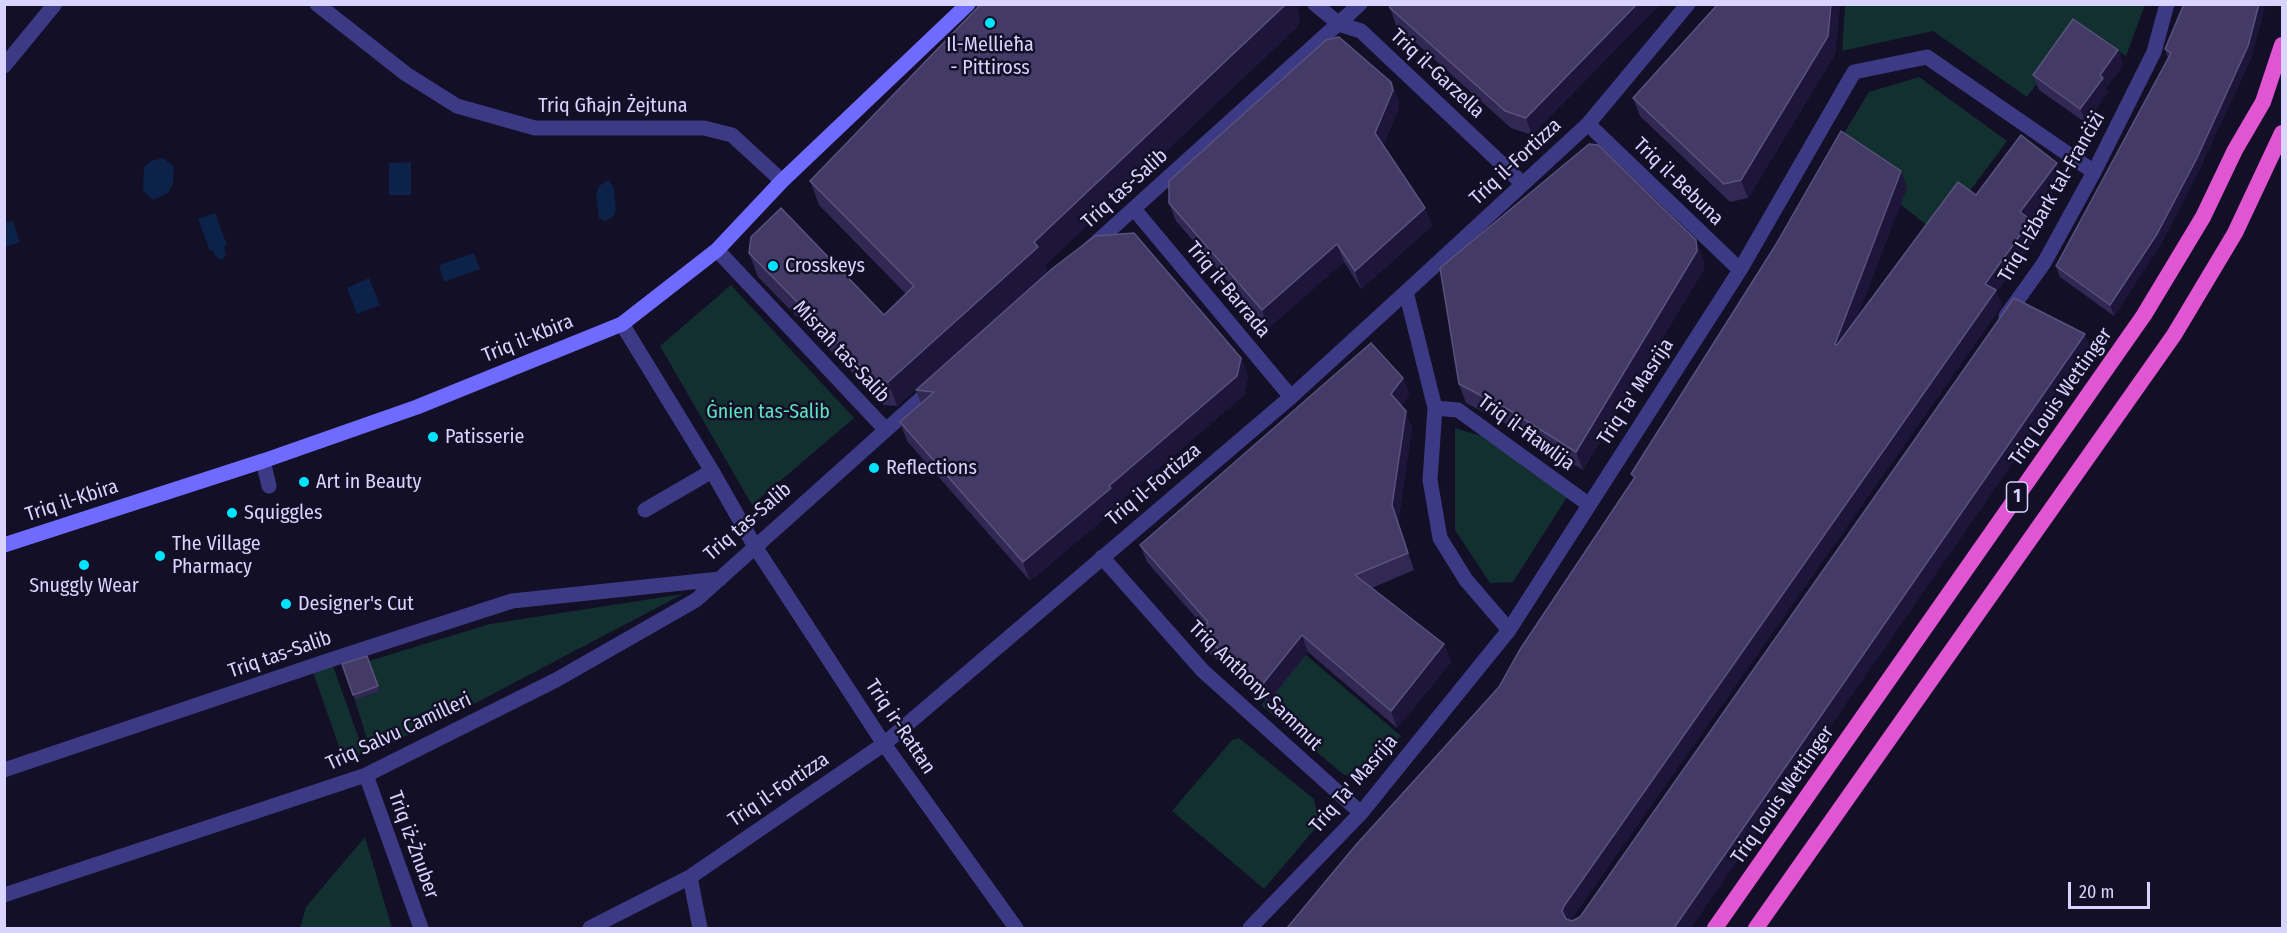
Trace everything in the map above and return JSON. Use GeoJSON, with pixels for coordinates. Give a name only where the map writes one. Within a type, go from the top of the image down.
{"type":"FeatureCollection","features":[{"type":"Feature","properties":{"kind":"highway","name":"Triq Louis Wettinger"},"geometry":{"type":"LineString","coordinates":[[1715,928],[2144,315],[2203,217],[2235,150],[2263,102],[2283,45]]}},
{"type":"Feature","properties":{"kind":"highway","name":"1"},"geometry":{"type":"LineString","coordinates":[[1756,928],[2174,335],[2235,233],[2283,133]]}},
{"type":"Feature","properties":{"kind":"main road","name":"Triq il-Kbira"},"geometry":{"type":"LineString","coordinates":[[4,545],[263,461],[417,407],[622,324],[717,250],[782,181],[968,4]]}},
{"type":"Feature","properties":{"kind":"street"},"geometry":{"type":"LineString","coordinates":[[4,66],[55,4]]}},
{"type":"Feature","properties":{"kind":"street","name":"Triq Għajn Żejtuna"},"geometry":{"type":"LineString","coordinates":[[317,4],[406,74],[457,106],[535,128],[704,128],[723,132],[732,135],[782,181]]}},
{"type":"Feature","properties":{"kind":"street","name":"Triq il-Garzella"},"geometry":{"type":"LineString","coordinates":[[1315,4],[1339,24],[1360,31],[1523,184]]}},
{"type":"Feature","properties":{"kind":"street","name":"Triq tas-Salib"},"geometry":{"type":"LineString","coordinates":[[1080,257],[1360,4]]}},
{"type":"Feature","properties":{"kind":"street","name":"Triq il-Fortizza"},"geometry":{"type":"LineString","coordinates":[[590,928],[690,877],[884,744],[1291,397],[1406,292],[1588,124],[1688,4]]}},
{"type":"Feature","properties":{"kind":"street","name":"Triq l-Iżbark tal-Franċiżi"},"geometry":{"type":"LineString","coordinates":[[1996,332],[2044,263],[2094,172],[2154,52],[2167,4]]}},
{"type":"Feature","properties":{"kind":"street","name":"Triq Ta' Masrija"},"geometry":{"type":"LineString","coordinates":[[1250,928],[1361,813],[1509,630],[1740,270],[1854,72],[1927,57],[2094,172]]}},
{"type":"Feature","properties":{"kind":"street","name":"Triq il-Bebuna"},"geometry":{"type":"LineString","coordinates":[[1588,124],[1740,270]]}},
{"type":"Feature","properties":{"kind":"street","name":"Triq il-Barrada"},"geometry":{"type":"LineString","coordinates":[[1134,209],[1291,397]]}},
{"type":"Feature","properties":{"kind":"street","name":"Misraħ tas-Salib"},"geometry":{"type":"LineString","coordinates":[[717,250],[885,430]]}},
{"type":"Feature","properties":{"kind":"street"},"geometry":{"type":"LineString","coordinates":[[1406,292],[1435,408],[1430,480],[1440,538],[1466,580],[1509,630]]}},
{"type":"Feature","properties":{"kind":"street"},"geometry":{"type":"LineString","coordinates":[[622,324],[712,471],[754,545]]}},
{"type":"Feature","properties":{"kind":"street","name":"Triq tas-Salib"},"geometry":{"type":"LineString","coordinates":[[4,770],[512,601],[720,579],[754,545],[948,375]]}},
{"type":"Feature","properties":{"kind":"street","name":"Triq il-Ħawlija"},"geometry":{"type":"LineString","coordinates":[[1435,408],[1458,410],[1588,504]]}},
{"type":"Feature","properties":{"kind":"street"},"geometry":{"type":"LineString","coordinates":[[263,461],[269,486]]}},
{"type":"Feature","properties":{"kind":"street"},"geometry":{"type":"LineString","coordinates":[[645,510],[712,471]]}},
{"type":"Feature","properties":{"kind":"street","name":"Triq ir-Rattan"},"geometry":{"type":"LineString","coordinates":[[754,545],[884,744],[1016,928]]}},
{"type":"Feature","properties":{"kind":"street","name":"Triq Anthony Sammut"},"geometry":{"type":"LineString","coordinates":[[1102,557],[1203,671],[1361,813]]}},
{"type":"Feature","properties":{"kind":"street","name":"Triq Salvu Camilleri"},"geometry":{"type":"LineString","coordinates":[[4,895],[366,775],[556,680],[696,600],[720,579]]}},
{"type":"Feature","properties":{"kind":"street","name":"Triq iż-Żnuber"},"geometry":{"type":"LineString","coordinates":[[366,775],[421,928]]}},
{"type":"Feature","properties":{"kind":"street"},"geometry":{"type":"LineString","coordinates":[[690,877],[700,928]]}},
{"type":"Feature","properties":{"kind":"green space"},"geometry":{"type":"Polygon","coordinates":[[[1845,5],[2145,5],[2126,56],[2079,25],[2027,97],[1933,31],[1842,51],[1845,5]]]}},
{"type":"Feature","properties":{"kind":"green space"},"geometry":{"type":"Polygon","coordinates":[[[1919,77],[2007,141],[1938,234],[1833,151],[1869,92],[1919,77]]]}},
{"type":"Feature","properties":{"kind":"green space","name":"Ġnien tas-Salib"},"geometry":{"type":"Polygon","coordinates":[[[731,285],[854,418],[752,505],[660,346],[731,285]]]}},
{"type":"Feature","properties":{"kind":"green space"},"geometry":{"type":"Polygon","coordinates":[[[1455,428],[1488,438],[1569,494],[1513,582],[1490,583],[1455,530],[1455,428]]]}},
{"type":"Feature","properties":{"kind":"green space"},"geometry":{"type":"Polygon","coordinates":[[[683,594],[468,707],[371,752],[355,700],[380,691],[369,661],[490,624],[683,594]]]}},
{"type":"Feature","properties":{"kind":"green space"},"geometry":{"type":"Polygon","coordinates":[[[1306,655],[1401,736],[1364,775],[1344,775],[1261,705],[1306,655]]]}},
{"type":"Feature","properties":{"kind":"green space"},"geometry":{"type":"Polygon","coordinates":[[[333,666],[364,753],[344,761],[313,672],[333,666]]]}},
{"type":"Feature","properties":{"kind":"green space"},"geometry":{"type":"Polygon","coordinates":[[[1239,738],[1314,799],[1319,824],[1264,889],[1172,811],[1232,740],[1239,738]]]}},
{"type":"Feature","properties":{"kind":"green space"},"geometry":{"type":"Polygon","coordinates":[[[365,837],[392,928],[300,928],[306,907],[365,837]]]}},
{"type":"Feature","properties":{"kind":"water"},"geometry":{"type":"Polygon","coordinates":[[[163,158],[174,167],[173,184],[168,193],[153,200],[143,191],[144,167],[151,161],[163,158]]]}},
{"type":"Feature","properties":{"kind":"water"},"geometry":{"type":"Polygon","coordinates":[[[411,162],[411,195],[389,195],[389,163],[411,162]]]}},
{"type":"Feature","properties":{"kind":"water"},"geometry":{"type":"Polygon","coordinates":[[[609,180],[614,189],[616,211],[612,218],[605,221],[599,218],[596,195],[599,186],[609,180]]]}},
{"type":"Feature","properties":{"kind":"water"},"geometry":{"type":"Polygon","coordinates":[[[215,213],[227,245],[224,246],[226,255],[222,260],[215,256],[213,250],[210,251],[198,219],[215,213]]]}},
{"type":"Feature","properties":{"kind":"water"},"geometry":{"type":"Polygon","coordinates":[[[13,221],[20,242],[5,247],[5,223],[13,221]]]}},
{"type":"Feature","properties":{"kind":"water"},"geometry":{"type":"Polygon","coordinates":[[[474,253],[480,269],[444,282],[439,265],[474,253]]]}},
{"type":"Feature","properties":{"kind":"water"},"geometry":{"type":"Polygon","coordinates":[[[369,278],[380,305],[357,314],[347,288],[369,278]]]}},
{"type":"Feature","properties":{"kind":"building"},"geometry":{"type":"Polygon","coordinates":[[[981,4],[1286,4],[1034,242],[1038,247],[888,382],[875,381],[749,253],[751,237],[781,208],[884,315],[914,286],[810,181],[981,4]]]}},
{"type":"Feature","properties":{"kind":"building"},"geometry":{"type":"Polygon","coordinates":[[[1389,4],[1637,4],[1526,118],[1505,111],[1390,8],[1389,4]]]}},
{"type":"Feature","properties":{"kind":"building"},"geometry":{"type":"Polygon","coordinates":[[[1718,4],[1831,4],[1828,36],[1741,180],[1724,184],[1633,98],[1718,4]]]}},
{"type":"Feature","properties":{"kind":"building"},"geometry":{"type":"Polygon","coordinates":[[[2184,4],[2259,4],[2248,46],[2197,158],[2157,234],[2110,305],[2056,266],[2171,53],[2165,49],[2184,4]]]}},
{"type":"Feature","properties":{"kind":"building"},"geometry":{"type":"Polygon","coordinates":[[[2073,19],[2118,50],[2100,75],[2103,78],[2080,109],[2033,75],[2073,19]]]}},
{"type":"Feature","properties":{"kind":"building"},"geometry":{"type":"Polygon","coordinates":[[[1339,37],[1391,82],[1393,90],[1375,133],[1425,208],[1355,271],[1337,244],[1262,310],[1169,203],[1169,181],[1326,40],[1339,37]]]}},
{"type":"Feature","properties":{"kind":"building"},"geometry":{"type":"Polygon","coordinates":[[[1841,131],[1901,171],[1835,344],[1837,345],[1958,182],[1976,195],[2021,135],[2057,163],[2020,212],[2031,220],[1985,284],[1996,290],[1564,906],[1562,911],[1566,919],[1572,921],[1580,917],[2014,298],[2085,334],[1674,928],[1287,928],[1355,846],[1499,687],[1519,651],[1635,477],[1631,474],[1775,246],[1841,131]]]}},
{"type":"Feature","properties":{"kind":"building"},"geometry":{"type":"Polygon","coordinates":[[[1589,144],[1598,145],[1696,240],[1697,251],[1576,452],[1509,410],[1459,384],[1440,268],[1589,144]]]}},
{"type":"Feature","properties":{"kind":"building"},"geometry":{"type":"Polygon","coordinates":[[[1134,233],[1241,358],[1237,376],[1109,486],[1111,488],[1023,562],[900,422],[934,392],[916,390],[1053,268],[1095,236],[1134,233]]]}},
{"type":"Feature","properties":{"kind":"building"},"geometry":{"type":"Polygon","coordinates":[[[1371,343],[1403,378],[1391,394],[1406,411],[1392,505],[1408,553],[1355,575],[1444,644],[1391,711],[1302,635],[1262,685],[1199,633],[1208,622],[1140,545],[1371,343]]]}},
{"type":"Feature","properties":{"kind":"building"},"geometry":{"type":"Polygon","coordinates":[[[367,656],[378,686],[353,695],[342,664],[367,656]]]}},
{"type":"Feature","properties":{"kind":"place","name":"Il-Mellieħa - Pittiross"},"geometry":{"type":"Point","coordinates":[990,23]}},
{"type":"Feature","properties":{"kind":"place","name":"Crosskeys"},"geometry":{"type":"Point","coordinates":[773,266]}},
{"type":"Feature","properties":{"kind":"place","name":"Patisserie"},"geometry":{"type":"Point","coordinates":[433,437]}},
{"type":"Feature","properties":{"kind":"place","name":"Reflections"},"geometry":{"type":"Point","coordinates":[874,468]}},
{"type":"Feature","properties":{"kind":"place","name":"Art in Beauty"},"geometry":{"type":"Point","coordinates":[304,482]}},
{"type":"Feature","properties":{"kind":"place","name":"Squiggles"},"geometry":{"type":"Point","coordinates":[232,513]}},
{"type":"Feature","properties":{"kind":"place","name":"The Village Pharmacy"},"geometry":{"type":"Point","coordinates":[160,556]}},
{"type":"Feature","properties":{"kind":"place","name":"Snuggly Wear"},"geometry":{"type":"Point","coordinates":[84,565]}},
{"type":"Feature","properties":{"kind":"place","name":"Designer's Cut"},"geometry":{"type":"Point","coordinates":[286,604]}}]}
